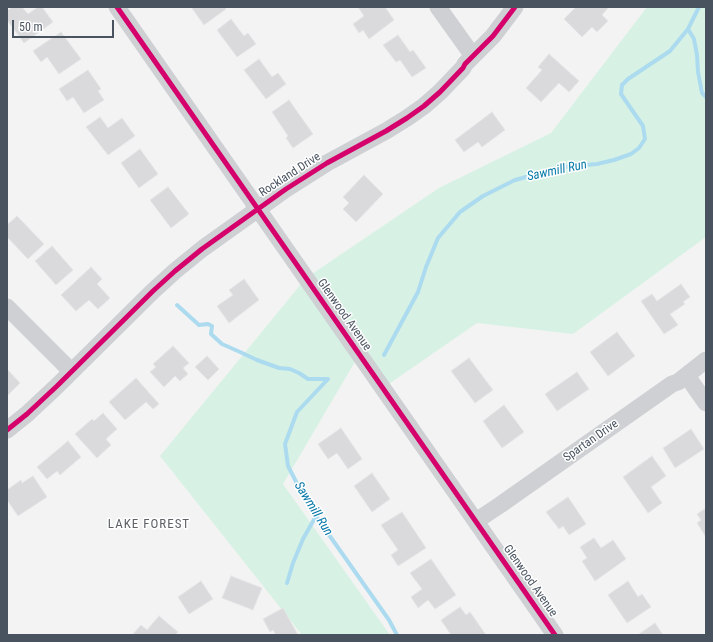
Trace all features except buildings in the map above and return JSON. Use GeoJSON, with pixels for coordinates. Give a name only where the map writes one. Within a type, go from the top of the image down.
{"type":"FeatureCollection","features":[{"type":"Feature","properties":{"kind":"street","name":"Glenwood Avenue"},"geometry":{"type":"LineString","coordinates":[[117,7],[555,635]]}},
{"type":"Feature","properties":{"kind":"street"},"geometry":{"type":"LineString","coordinates":[[438,7],[473,56]]}},
{"type":"Feature","properties":{"kind":"street","name":"Rockland Drive"},"geometry":{"type":"LineString","coordinates":[[7,430],[27,414],[153,291],[202,249],[286,189],[327,163],[386,131],[424,106],[440,92],[493,36],[515,7]]}},
{"type":"Feature","properties":{"kind":"street"},"geometry":{"type":"LineString","coordinates":[[7,307],[71,371]]}},
{"type":"Feature","properties":{"kind":"street","name":"Spartan Drive"},"geometry":{"type":"LineString","coordinates":[[476,521],[672,384],[678,382],[706,360]]}},
{"type":"Feature","properties":{"kind":"street"},"geometry":{"type":"LineString","coordinates":[[686,376],[706,404]]}},
{"type":"Feature","properties":{"kind":"green space"},"geometry":{"type":"Polygon","coordinates":[[[647,7],[706,7],[706,237],[573,334],[477,323],[383,388],[359,355],[283,484],[390,635],[302,635],[160,456],[306,278],[439,188],[551,133],[647,7]]]}},
{"type":"Feature","properties":{"kind":"waterway","name":"Sawmill Run"},"geometry":{"type":"LineString","coordinates":[[384,355],[418,292],[438,238],[460,212],[483,196],[515,180],[562,167],[597,164],[614,160],[631,154],[639,148],[645,139],[643,126],[621,94],[622,85],[628,79],[670,51],[688,29],[699,7]]}},
{"type":"Feature","properties":{"kind":"waterway"},"geometry":{"type":"LineString","coordinates":[[688,29],[694,39],[702,93],[706,97]]}},
{"type":"Feature","properties":{"kind":"waterway"},"geometry":{"type":"LineString","coordinates":[[177,305],[199,325],[208,324],[212,326],[211,334],[222,344],[257,360],[279,368],[290,369],[308,379],[328,379]]}},
{"type":"Feature","properties":{"kind":"waterway","name":"Sawmill Run"},"geometry":{"type":"LineString","coordinates":[[328,379],[297,412],[285,444],[288,466],[308,505],[389,620],[397,635]]}},
{"type":"Feature","properties":{"kind":"waterway"},"geometry":{"type":"LineString","coordinates":[[287,583],[303,539],[316,516]]}},
{"type":"Feature","properties":{"kind":"cycle path"},"geometry":{"type":"LineString","coordinates":[[117,7],[555,635]]}},
{"type":"Feature","properties":{"kind":"cycle path"},"geometry":{"type":"LineString","coordinates":[[7,430],[27,414],[57,386],[153,291],[202,249],[286,189],[327,163],[386,131],[424,106],[440,92],[493,36],[515,7]]}},
{"type":"Feature","properties":{"kind":"district","name":"LAKE FOREST"},"geometry":{"type":"Point","coordinates":[149,525]}}]}
